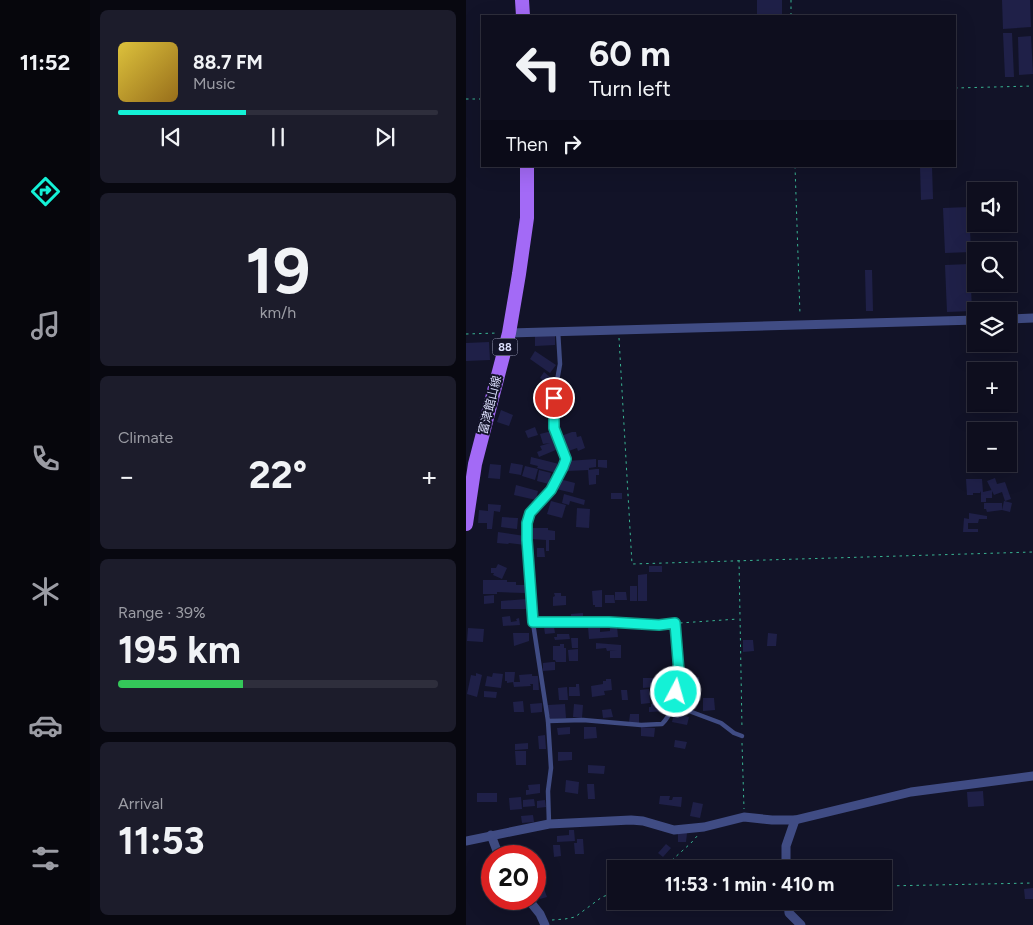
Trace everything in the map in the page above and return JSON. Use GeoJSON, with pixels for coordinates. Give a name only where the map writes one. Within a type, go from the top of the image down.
{"type":"FeatureCollection","features":[{"type":"Feature","properties":{"kind":"main road"},"geometry":{"type":"LineString","coordinates":[[522,0],[523,15]]}},
{"type":"Feature","properties":{"kind":"main road","name":"富津館山線"},"geometry":{"type":"LineString","coordinates":[[466,524],[475,464],[509,333],[527,218],[526,167]]}},
{"type":"Feature","properties":{"kind":"street"},"geometry":{"type":"LineString","coordinates":[[1017,319],[1033,318]]}},
{"type":"Feature","properties":{"kind":"street"},"geometry":{"type":"LineString","coordinates":[[509,333],[967,320]]}},
{"type":"Feature","properties":{"kind":"street"},"geometry":{"type":"LineString","coordinates":[[466,841],[491,834],[549,824],[631,820],[643,821],[674,830],[704,827],[744,817],[795,820],[911,792],[1033,776]]}},
{"type":"Feature","properties":{"kind":"street"},"geometry":{"type":"LineString","coordinates":[[786,860],[786,846],[795,820]]}},
{"type":"Feature","properties":{"kind":"street"},"geometry":{"type":"LineString","coordinates":[[491,834],[495,845]]}},
{"type":"Feature","properties":{"kind":"street"},"geometry":{"type":"LineString","coordinates":[[537,910],[544,922]]}},
{"type":"Feature","properties":{"kind":"street"},"geometry":{"type":"LineString","coordinates":[[789,910],[789,913],[801,925]]}},
{"type":"Feature","properties":{"kind":"lane"},"geometry":{"type":"LineString","coordinates":[[549,824],[548,791],[551,768],[548,721],[533,622],[527,523],[530,513],[551,490],[566,459],[554,428],[554,398],[560,364],[558,331]]}},
{"type":"Feature","properties":{"kind":"lane"},"geometry":{"type":"LineString","coordinates":[[533,622],[609,622],[659,625],[675,623],[679,672],[673,705],[666,721],[662,724],[641,725],[583,720],[548,721]]}},
{"type":"Feature","properties":{"kind":"lane"},"geometry":{"type":"LineString","coordinates":[[673,705],[718,722],[742,736]]}},
{"type":"Feature","properties":{"kind":"path"},"geometry":{"type":"LineString","coordinates":[[791,0],[792,15]]}},
{"type":"Feature","properties":{"kind":"path"},"geometry":{"type":"LineString","coordinates":[[956,88],[1033,86]]}},
{"type":"Feature","properties":{"kind":"path"},"geometry":{"type":"LineString","coordinates":[[466,99],[481,99]]}},
{"type":"Feature","properties":{"kind":"path"},"geometry":{"type":"LineString","coordinates":[[795,167],[800,325]]}},
{"type":"Feature","properties":{"kind":"path"},"geometry":{"type":"LineString","coordinates":[[618,330],[632,564],[1033,552]]}},
{"type":"Feature","properties":{"kind":"path"},"geometry":{"type":"LineString","coordinates":[[466,334],[509,333]]}},
{"type":"Feature","properties":{"kind":"path"},"geometry":{"type":"LineString","coordinates":[[739,560],[744,817]]}},
{"type":"Feature","properties":{"kind":"path"},"geometry":{"type":"LineString","coordinates":[[675,623],[739,619]]}},
{"type":"Feature","properties":{"kind":"path"},"geometry":{"type":"LineString","coordinates":[[672,860],[691,843],[704,827]]}},
{"type":"Feature","properties":{"kind":"path"},"geometry":{"type":"LineString","coordinates":[[892,886],[1033,883]]}},
{"type":"Feature","properties":{"kind":"path"},"geometry":{"type":"LineString","coordinates":[[544,922],[575,917],[607,895]]}},
{"type":"Feature","properties":{"kind":"building"},"geometry":{"type":"Polygon","coordinates":[[[757,0],[782,0],[782,15],[757,15],[757,0]]]}},
{"type":"Feature","properties":{"kind":"building"},"geometry":{"type":"Polygon","coordinates":[[[1002,0],[1030,0],[1031,27],[1003,29],[1002,0]]]}},
{"type":"Feature","properties":{"kind":"building"},"geometry":{"type":"Polygon","coordinates":[[[1003,33],[1012,33],[1014,77],[1005,77],[1003,33]]]}},
{"type":"Feature","properties":{"kind":"building"},"geometry":{"type":"Polygon","coordinates":[[[1031,36],[1033,74],[1019,75],[1018,37],[1031,36]]]}},
{"type":"Feature","properties":{"kind":"building"},"geometry":{"type":"Polygon","coordinates":[[[920,167],[932,167],[933,199],[921,200],[920,167]]]}},
{"type":"Feature","properties":{"kind":"building"},"geometry":{"type":"Polygon","coordinates":[[[967,207],[967,232],[970,232],[971,242],[967,242],[967,252],[945,253],[943,208],[967,207]]]}},
{"type":"Feature","properties":{"kind":"building"},"geometry":{"type":"Polygon","coordinates":[[[967,264],[967,292],[971,292],[972,302],[967,302],[967,311],[947,312],[945,265],[967,264]]]}},
{"type":"Feature","properties":{"kind":"building"},"geometry":{"type":"Polygon","coordinates":[[[865,270],[872,270],[873,311],[866,311],[865,270]]]}},
{"type":"Feature","properties":{"kind":"building"},"geometry":{"type":"Polygon","coordinates":[[[555,334],[555,345],[535,346],[535,335],[555,334]]]}},
{"type":"Feature","properties":{"kind":"building"},"geometry":{"type":"Polygon","coordinates":[[[489,342],[490,360],[466,361],[466,343],[489,342]]]}},
{"type":"Feature","properties":{"kind":"building"},"geometry":{"type":"Polygon","coordinates":[[[535,351],[556,365],[550,373],[530,359],[535,351]]]}},
{"type":"Feature","properties":{"kind":"building"},"geometry":{"type":"Polygon","coordinates":[[[544,372],[551,378],[547,383],[540,378],[544,372]]]}},
{"type":"Feature","properties":{"kind":"building"},"geometry":{"type":"Polygon","coordinates":[[[501,410],[513,415],[509,426],[497,422],[501,410]]]}},
{"type":"Feature","properties":{"kind":"building"},"geometry":{"type":"Polygon","coordinates":[[[535,427],[538,435],[528,438],[525,431],[535,427]]]}},
{"type":"Feature","properties":{"kind":"building"},"geometry":{"type":"Polygon","coordinates":[[[552,431],[558,449],[539,457],[537,452],[542,450],[540,446],[550,443],[543,444],[540,434],[552,431]]]}},
{"type":"Feature","properties":{"kind":"building"},"geometry":{"type":"Polygon","coordinates":[[[576,432],[577,437],[581,436],[585,448],[578,451],[577,448],[566,452],[561,436],[576,432]]]}},
{"type":"Feature","properties":{"kind":"building"},"geometry":{"type":"Polygon","coordinates":[[[531,457],[559,464],[557,473],[537,468],[538,466],[530,464],[531,457]]]}},
{"type":"Feature","properties":{"kind":"building"},"geometry":{"type":"Polygon","coordinates":[[[596,459],[596,467],[589,468],[589,470],[568,471],[567,461],[596,459]]]}},
{"type":"Feature","properties":{"kind":"building"},"geometry":{"type":"Polygon","coordinates":[[[598,460],[607,460],[607,468],[598,467],[598,460]]]}},
{"type":"Feature","properties":{"kind":"building"},"geometry":{"type":"Polygon","coordinates":[[[511,463],[523,465],[521,475],[509,473],[511,463]]]}},
{"type":"Feature","properties":{"kind":"building"},"geometry":{"type":"Polygon","coordinates":[[[490,464],[501,465],[500,479],[488,478],[490,464]]]}},
{"type":"Feature","properties":{"kind":"building"},"geometry":{"type":"Polygon","coordinates":[[[525,466],[538,469],[535,480],[522,476],[525,466]]]}},
{"type":"Feature","properties":{"kind":"building"},"geometry":{"type":"Polygon","coordinates":[[[599,469],[599,475],[596,475],[596,484],[589,485],[588,470],[599,469]]]}},
{"type":"Feature","properties":{"kind":"building"},"geometry":{"type":"Polygon","coordinates":[[[539,470],[551,473],[549,484],[537,481],[539,470]]]}},
{"type":"Feature","properties":{"kind":"building"},"geometry":{"type":"Polygon","coordinates":[[[995,478],[997,484],[1005,482],[1011,499],[1005,501],[1002,492],[994,495],[987,481],[995,478]]]}},
{"type":"Feature","properties":{"kind":"building"},"geometry":{"type":"Polygon","coordinates":[[[559,479],[575,483],[573,493],[556,489],[559,479]]]}},
{"type":"Feature","properties":{"kind":"building"},"geometry":{"type":"Polygon","coordinates":[[[966,479],[982,479],[983,492],[992,490],[992,498],[986,498],[986,502],[981,502],[981,491],[980,493],[973,493],[973,495],[967,495],[966,479]]]}},
{"type":"Feature","properties":{"kind":"building"},"geometry":{"type":"Polygon","coordinates":[[[516,485],[538,491],[536,500],[514,495],[516,485]]]}},
{"type":"Feature","properties":{"kind":"building"},"geometry":{"type":"Polygon","coordinates":[[[611,493],[622,493],[622,499],[611,499],[611,493]]]}},
{"type":"Feature","properties":{"kind":"building"},"geometry":{"type":"Polygon","coordinates":[[[564,494],[585,500],[584,505],[570,501],[569,505],[562,503],[564,494]]]}},
{"type":"Feature","properties":{"kind":"building"},"geometry":{"type":"Polygon","coordinates":[[[551,501],[566,505],[562,518],[547,514],[551,501]]]}},
{"type":"Feature","properties":{"kind":"building"},"geometry":{"type":"Polygon","coordinates":[[[1004,501],[1012,503],[1010,512],[1002,510],[1004,501]]]}},
{"type":"Feature","properties":{"kind":"building"},"geometry":{"type":"Polygon","coordinates":[[[984,503],[1002,503],[1002,510],[987,512],[984,509],[984,503]]]}},
{"type":"Feature","properties":{"kind":"building"},"geometry":{"type":"Polygon","coordinates":[[[488,504],[501,505],[500,512],[494,511],[492,529],[487,529],[487,523],[478,523],[479,510],[488,511],[488,504]]]}},
{"type":"Feature","properties":{"kind":"building"},"geometry":{"type":"Polygon","coordinates":[[[577,508],[590,509],[589,528],[576,527],[577,508]]]}},
{"type":"Feature","properties":{"kind":"building"},"geometry":{"type":"Polygon","coordinates":[[[969,513],[987,516],[987,519],[979,519],[978,523],[968,523],[968,529],[978,529],[978,532],[963,532],[964,518],[969,519],[969,513]]]}},
{"type":"Feature","properties":{"kind":"building"},"geometry":{"type":"Polygon","coordinates":[[[502,517],[518,518],[517,529],[501,527],[502,517]]]}},
{"type":"Feature","properties":{"kind":"building"},"geometry":{"type":"Polygon","coordinates":[[[531,528],[548,528],[548,530],[555,531],[555,540],[549,540],[549,551],[546,551],[546,540],[531,539],[531,528]]]}},
{"type":"Feature","properties":{"kind":"building"},"geometry":{"type":"Polygon","coordinates":[[[498,532],[525,536],[525,545],[497,543],[498,532]]]}},
{"type":"Feature","properties":{"kind":"building"},"geometry":{"type":"Polygon","coordinates":[[[537,548],[544,548],[545,557],[537,557],[537,548]]]}},
{"type":"Feature","properties":{"kind":"building"},"geometry":{"type":"Polygon","coordinates":[[[498,564],[507,568],[502,579],[491,573],[491,568],[496,568],[498,564]]]}},
{"type":"Feature","properties":{"kind":"building"},"geometry":{"type":"Polygon","coordinates":[[[649,566],[662,566],[662,572],[649,572],[649,566]]]}},
{"type":"Feature","properties":{"kind":"building"},"geometry":{"type":"Polygon","coordinates":[[[647,574],[647,601],[638,601],[638,575],[647,574]]]}},
{"type":"Feature","properties":{"kind":"building"},"geometry":{"type":"Polygon","coordinates":[[[483,580],[507,580],[507,582],[516,582],[516,585],[526,585],[526,593],[497,592],[497,594],[483,594],[483,580]]]}},
{"type":"Feature","properties":{"kind":"building"},"geometry":{"type":"Polygon","coordinates":[[[630,586],[637,586],[637,601],[630,601],[630,586]]]}},
{"type":"Feature","properties":{"kind":"building"},"geometry":{"type":"Polygon","coordinates":[[[602,590],[602,607],[595,607],[593,605],[592,591],[602,590]]]}},
{"type":"Feature","properties":{"kind":"building"},"geometry":{"type":"Polygon","coordinates":[[[615,592],[626,592],[627,600],[615,600],[615,592]]]}},
{"type":"Feature","properties":{"kind":"building"},"geometry":{"type":"Polygon","coordinates":[[[554,593],[561,593],[561,596],[566,596],[566,605],[553,606],[554,593]]]}},
{"type":"Feature","properties":{"kind":"building"},"geometry":{"type":"Polygon","coordinates":[[[494,595],[494,603],[484,604],[484,596],[494,595]]]}},
{"type":"Feature","properties":{"kind":"building"},"geometry":{"type":"Polygon","coordinates":[[[605,595],[614,595],[615,603],[605,603],[605,595]]]}},
{"type":"Feature","properties":{"kind":"building"},"geometry":{"type":"Polygon","coordinates":[[[527,599],[528,609],[501,609],[501,601],[527,599]]]}},
{"type":"Feature","properties":{"kind":"building"},"geometry":{"type":"Polygon","coordinates":[[[583,613],[583,620],[571,620],[571,614],[583,613]]]}},
{"type":"Feature","properties":{"kind":"building"},"geometry":{"type":"Polygon","coordinates":[[[510,616],[511,622],[517,621],[516,619],[519,618],[520,625],[503,626],[502,617],[510,616]]]}},
{"type":"Feature","properties":{"kind":"building"},"geometry":{"type":"Polygon","coordinates":[[[600,626],[600,632],[610,631],[610,626],[617,626],[618,637],[589,639],[588,627],[600,626]]]}},
{"type":"Feature","properties":{"kind":"building"},"geometry":{"type":"Polygon","coordinates":[[[544,627],[554,627],[555,633],[545,634],[544,627]]]}},
{"type":"Feature","properties":{"kind":"building"},"geometry":{"type":"Polygon","coordinates":[[[468,628],[484,629],[483,642],[467,641],[468,628]]]}},
{"type":"Feature","properties":{"kind":"building"},"geometry":{"type":"Polygon","coordinates":[[[513,633],[529,633],[529,641],[514,646],[513,633]]]}},
{"type":"Feature","properties":{"kind":"building"},"geometry":{"type":"Polygon","coordinates":[[[768,633],[777,634],[776,646],[767,646],[768,633]]]}},
{"type":"Feature","properties":{"kind":"building"},"geometry":{"type":"Polygon","coordinates":[[[557,634],[569,634],[570,639],[555,640],[554,637],[557,637],[557,634]]]}},
{"type":"Feature","properties":{"kind":"building"},"geometry":{"type":"Polygon","coordinates":[[[571,638],[578,638],[578,648],[572,648],[571,638]]]}},
{"type":"Feature","properties":{"kind":"building"},"geometry":{"type":"Polygon","coordinates":[[[743,640],[753,640],[754,651],[743,652],[743,640]]]}},
{"type":"Feature","properties":{"kind":"building"},"geometry":{"type":"Polygon","coordinates":[[[596,643],[621,645],[621,658],[610,658],[610,651],[617,650],[596,649],[596,643]]]}},
{"type":"Feature","properties":{"kind":"building"},"geometry":{"type":"Polygon","coordinates":[[[560,644],[564,644],[564,648],[566,648],[566,662],[556,662],[553,660],[553,646],[560,646],[560,644]]]}},
{"type":"Feature","properties":{"kind":"building"},"geometry":{"type":"Polygon","coordinates":[[[578,649],[578,661],[569,661],[568,650],[578,649]]]}},
{"type":"Feature","properties":{"kind":"building"},"geometry":{"type":"Polygon","coordinates":[[[555,662],[555,670],[543,671],[543,663],[555,662]]]}},
{"type":"Feature","properties":{"kind":"building"},"geometry":{"type":"Polygon","coordinates":[[[505,672],[515,672],[514,682],[507,683],[505,681],[505,672]]]}},
{"type":"Feature","properties":{"kind":"building"},"geometry":{"type":"Polygon","coordinates":[[[476,673],[482,675],[477,697],[467,694],[471,675],[476,676],[476,673]]]}},
{"type":"Feature","properties":{"kind":"building"},"geometry":{"type":"Polygon","coordinates":[[[493,673],[503,674],[501,688],[485,686],[487,676],[492,677],[493,673]]]}},
{"type":"Feature","properties":{"kind":"building"},"geometry":{"type":"Polygon","coordinates":[[[532,674],[532,676],[538,676],[539,690],[533,690],[533,684],[530,684],[531,686],[514,687],[513,682],[520,682],[519,675],[532,674]]]}},
{"type":"Feature","properties":{"kind":"building"},"geometry":{"type":"Polygon","coordinates":[[[655,677],[664,677],[664,685],[655,686],[655,677]]]}},
{"type":"Feature","properties":{"kind":"building"},"geometry":{"type":"Polygon","coordinates":[[[699,677],[699,683],[681,684],[681,678],[699,677]]]}},
{"type":"Feature","properties":{"kind":"building"},"geometry":{"type":"Polygon","coordinates":[[[643,678],[654,678],[654,687],[643,688],[643,678]]]}},
{"type":"Feature","properties":{"kind":"building"},"geometry":{"type":"Polygon","coordinates":[[[606,679],[611,679],[612,690],[604,691],[605,695],[592,697],[591,686],[603,684],[603,681],[606,681],[606,679]]]}},
{"type":"Feature","properties":{"kind":"building"},"geometry":{"type":"Polygon","coordinates":[[[576,684],[579,684],[580,696],[569,696],[569,687],[576,687],[576,684]]]}},
{"type":"Feature","properties":{"kind":"building"},"geometry":{"type":"Polygon","coordinates":[[[567,687],[568,700],[559,700],[558,688],[567,687]]]}},
{"type":"Feature","properties":{"kind":"building"},"geometry":{"type":"Polygon","coordinates":[[[666,687],[673,689],[670,701],[664,700],[666,687]]]}},
{"type":"Feature","properties":{"kind":"building"},"geometry":{"type":"Polygon","coordinates":[[[649,689],[650,703],[641,704],[640,690],[649,689]]]}},
{"type":"Feature","properties":{"kind":"building"},"geometry":{"type":"Polygon","coordinates":[[[621,690],[627,690],[628,700],[622,700],[621,690]]]}},
{"type":"Feature","properties":{"kind":"building"},"geometry":{"type":"Polygon","coordinates":[[[484,691],[497,692],[496,698],[484,697],[484,691]]]}},
{"type":"Feature","properties":{"kind":"building"},"geometry":{"type":"Polygon","coordinates":[[[677,694],[699,694],[700,701],[678,699],[677,694]]]}},
{"type":"Feature","properties":{"kind":"building"},"geometry":{"type":"Polygon","coordinates":[[[703,698],[714,698],[715,710],[703,711],[703,698]]]}},
{"type":"Feature","properties":{"kind":"building"},"geometry":{"type":"Polygon","coordinates":[[[666,700],[667,711],[649,712],[651,704],[662,703],[662,701],[666,700]]]}},
{"type":"Feature","properties":{"kind":"building"},"geometry":{"type":"Polygon","coordinates":[[[523,701],[524,712],[514,712],[513,702],[523,701]]]}},
{"type":"Feature","properties":{"kind":"building"},"geometry":{"type":"Polygon","coordinates":[[[542,703],[542,712],[531,713],[530,704],[542,703]]]}},
{"type":"Feature","properties":{"kind":"building"},"geometry":{"type":"Polygon","coordinates":[[[565,704],[566,718],[550,719],[550,716],[548,716],[548,705],[565,704]]]}},
{"type":"Feature","properties":{"kind":"building"},"geometry":{"type":"Polygon","coordinates":[[[574,704],[583,705],[582,718],[573,717],[574,704]]]}},
{"type":"Feature","properties":{"kind":"building"},"geometry":{"type":"Polygon","coordinates":[[[611,709],[613,717],[603,718],[602,710],[611,709]]]}},
{"type":"Feature","properties":{"kind":"building"},"geometry":{"type":"Polygon","coordinates":[[[674,713],[689,717],[687,725],[672,722],[674,713]]]}},
{"type":"Feature","properties":{"kind":"building"},"geometry":{"type":"Polygon","coordinates":[[[630,714],[639,714],[639,723],[629,723],[630,714]]]}},
{"type":"Feature","properties":{"kind":"building"},"geometry":{"type":"Polygon","coordinates":[[[570,727],[570,734],[558,735],[557,728],[570,727]]]}},
{"type":"Feature","properties":{"kind":"building"},"geometry":{"type":"Polygon","coordinates":[[[584,727],[596,727],[597,738],[584,739],[584,727]]]}},
{"type":"Feature","properties":{"kind":"building"},"geometry":{"type":"Polygon","coordinates":[[[641,727],[655,728],[654,737],[641,736],[641,727]]]}},
{"type":"Feature","properties":{"kind":"building"},"geometry":{"type":"Polygon","coordinates":[[[545,735],[546,749],[539,749],[538,736],[545,735]]]}},
{"type":"Feature","properties":{"kind":"building"},"geometry":{"type":"Polygon","coordinates":[[[675,740],[687,742],[685,749],[674,747],[675,740]]]}},
{"type":"Feature","properties":{"kind":"building"},"geometry":{"type":"Polygon","coordinates":[[[528,743],[528,749],[515,750],[515,744],[528,743]]]}},
{"type":"Feature","properties":{"kind":"building"},"geometry":{"type":"Polygon","coordinates":[[[515,751],[526,751],[526,765],[516,765],[515,751]]]}},
{"type":"Feature","properties":{"kind":"building"},"geometry":{"type":"Polygon","coordinates":[[[558,752],[572,752],[572,760],[558,761],[558,752]]]}},
{"type":"Feature","properties":{"kind":"building"},"geometry":{"type":"Polygon","coordinates":[[[588,765],[605,766],[604,774],[588,773],[588,765]]]}},
{"type":"Feature","properties":{"kind":"building"},"geometry":{"type":"Polygon","coordinates":[[[566,780],[579,782],[578,794],[565,792],[566,780]]]}},
{"type":"Feature","properties":{"kind":"building"},"geometry":{"type":"Polygon","coordinates":[[[540,784],[540,793],[526,795],[526,790],[529,790],[528,785],[540,784]]]}},
{"type":"Feature","properties":{"kind":"building"},"geometry":{"type":"Polygon","coordinates":[[[587,784],[594,784],[595,799],[588,799],[587,784]]]}},
{"type":"Feature","properties":{"kind":"building"},"geometry":{"type":"Polygon","coordinates":[[[983,791],[984,806],[968,807],[967,792],[983,791]]]}},
{"type":"Feature","properties":{"kind":"building"},"geometry":{"type":"Polygon","coordinates":[[[477,793],[497,793],[497,802],[477,802],[477,793]]]}},
{"type":"Feature","properties":{"kind":"building"},"geometry":{"type":"Polygon","coordinates":[[[660,796],[670,796],[669,800],[672,800],[673,797],[682,797],[681,807],[659,804],[660,796]]]}},
{"type":"Feature","properties":{"kind":"building"},"geometry":{"type":"Polygon","coordinates":[[[521,797],[522,809],[510,810],[509,798],[521,797]]]}},
{"type":"Feature","properties":{"kind":"building"},"geometry":{"type":"Polygon","coordinates":[[[534,799],[535,806],[523,807],[523,800],[534,799]]]}},
{"type":"Feature","properties":{"kind":"building"},"geometry":{"type":"Polygon","coordinates":[[[545,800],[546,807],[537,808],[537,801],[545,800]]]}},
{"type":"Feature","properties":{"kind":"building"},"geometry":{"type":"Polygon","coordinates":[[[693,802],[703,804],[700,818],[690,816],[693,802]]]}},
{"type":"Feature","properties":{"kind":"building"},"geometry":{"type":"Polygon","coordinates":[[[533,815],[534,822],[522,823],[521,816],[533,815]]]}},
{"type":"Feature","properties":{"kind":"building"},"geometry":{"type":"Polygon","coordinates":[[[569,830],[574,830],[575,841],[557,842],[557,836],[569,835],[569,830]]]}},
{"type":"Feature","properties":{"kind":"building"},"geometry":{"type":"Polygon","coordinates":[[[678,833],[687,833],[686,842],[678,842],[678,833]]]}},
{"type":"Feature","properties":{"kind":"building"},"geometry":{"type":"Polygon","coordinates":[[[577,839],[583,839],[584,854],[575,854],[574,843],[577,843],[577,839]]]}},
{"type":"Feature","properties":{"kind":"building"},"geometry":{"type":"Polygon","coordinates":[[[666,844],[671,848],[663,857],[658,853],[666,844]]]}},
{"type":"Feature","properties":{"kind":"building"},"geometry":{"type":"Polygon","coordinates":[[[553,845],[560,845],[561,856],[554,857],[553,845]]]}},
{"type":"Feature","properties":{"kind":"building"},"geometry":{"type":"Polygon","coordinates":[[[1033,888],[1033,899],[1025,899],[1024,889],[1033,888]]]}},
{"type":"Feature","properties":{"kind":"route"},"geometry":{"type":"LineString","coordinates":[[554,398],[554,428],[566,459],[551,490],[530,513],[527,523],[533,622],[609,622],[659,625],[675,623],[679,672],[676,692]]}}]}
